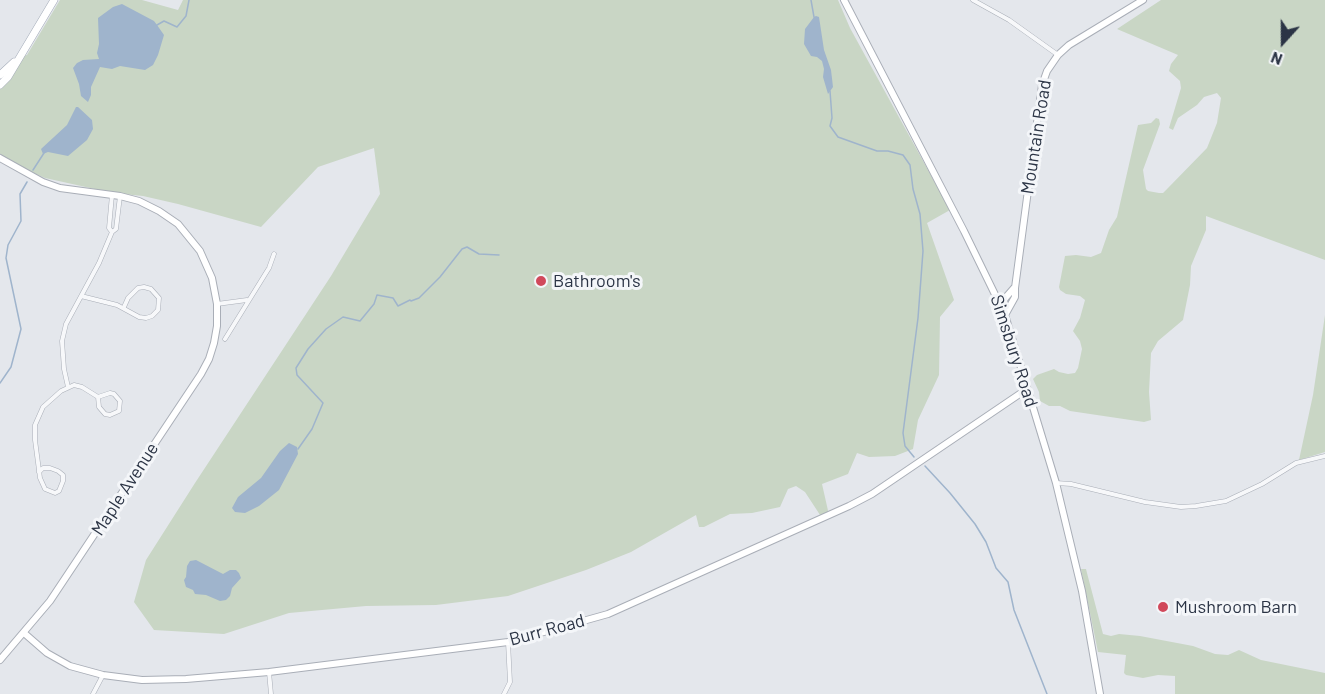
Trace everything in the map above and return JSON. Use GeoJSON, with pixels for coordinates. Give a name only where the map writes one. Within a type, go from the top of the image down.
{"type":"FeatureCollection","features":[{"type":"Feature","properties":{"kind":"main road"},"geometry":{"type":"LineString","coordinates":[[0,85],[8,77],[54,0]]}},
{"type":"Feature","properties":{"kind":"main road"},"geometry":{"type":"LineString","coordinates":[[0,75],[18,59]]}},
{"type":"Feature","properties":{"kind":"street","name":"Simsbury Road"},"geometry":{"type":"LineString","coordinates":[[844,0],[1005,315],[1056,483],[1082,591],[1100,694]]}},
{"type":"Feature","properties":{"kind":"street"},"geometry":{"type":"LineString","coordinates":[[973,0],[1009,20],[1058,55]]}},
{"type":"Feature","properties":{"kind":"street","name":"Mountain Road"},"geometry":{"type":"LineString","coordinates":[[1005,315],[1015,297],[1042,85],[1047,70],[1058,55],[1078,39],[1143,0]]}},
{"type":"Feature","properties":{"kind":"street","name":"Maple Avenue"},"geometry":{"type":"LineString","coordinates":[[0,158],[43,182],[60,188],[120,196],[139,201],[159,211],[178,224],[200,251],[212,278],[217,304],[214,343],[201,374],[50,601],[0,660]]}},
{"type":"Feature","properties":{"kind":"street"},"geometry":{"type":"LineString","coordinates":[[112,195],[109,228],[112,232]]}},
{"type":"Feature","properties":{"kind":"street"},"geometry":{"type":"LineString","coordinates":[[68,387],[62,341],[66,324],[99,263],[112,232],[116,229],[120,196]]}},
{"type":"Feature","properties":{"kind":"street"},"geometry":{"type":"LineString","coordinates":[[225,339],[247,300],[269,268],[274,255]]}},
{"type":"Feature","properties":{"kind":"street"},"geometry":{"type":"LineString","coordinates":[[81,296],[124,307],[139,317],[146,318],[158,310],[159,298],[151,289],[144,286],[128,297],[124,307]]}},
{"type":"Feature","properties":{"kind":"street"},"geometry":{"type":"LineString","coordinates":[[1000,304],[1015,288]]}},
{"type":"Feature","properties":{"kind":"street"},"geometry":{"type":"LineString","coordinates":[[217,304],[247,300]]}},
{"type":"Feature","properties":{"kind":"street"},"geometry":{"type":"LineString","coordinates":[[39,471],[43,468],[50,468],[63,475],[59,491],[55,493],[45,489],[39,471],[35,440],[37,418],[47,402],[68,387],[82,387],[98,397]]}},
{"type":"Feature","properties":{"kind":"street","name":"Burr Road"},"geometry":{"type":"LineString","coordinates":[[24,633],[60,661],[103,675],[142,680],[269,672],[507,642],[608,614],[849,506],[872,494],[1027,389]]}},
{"type":"Feature","properties":{"kind":"street"},"geometry":{"type":"LineString","coordinates":[[104,394],[114,394],[120,401],[118,411],[110,415],[105,414],[99,406],[98,397],[104,394]]}},
{"type":"Feature","properties":{"kind":"street"},"geometry":{"type":"LineString","coordinates":[[1056,483],[1071,484],[1145,502],[1180,507],[1196,506],[1226,501],[1262,484],[1296,463],[1325,456]]}},
{"type":"Feature","properties":{"kind":"street"},"geometry":{"type":"LineString","coordinates":[[504,694],[510,682],[507,642]]}},
{"type":"Feature","properties":{"kind":"street"},"geometry":{"type":"LineString","coordinates":[[269,672],[271,694]]}},
{"type":"Feature","properties":{"kind":"street"},"geometry":{"type":"LineString","coordinates":[[93,694],[103,675]]}},
{"type":"Feature","properties":{"kind":"green space"},"geometry":{"type":"Polygon","coordinates":[[[60,0],[142,0],[178,10],[183,0],[838,0],[850,28],[950,210],[927,223],[954,300],[940,317],[939,375],[918,420],[913,449],[895,456],[869,457],[857,453],[848,474],[822,484],[829,515],[822,518],[805,492],[796,486],[788,489],[780,507],[752,513],[730,514],[704,527],[699,527],[696,515],[631,552],[508,596],[436,605],[366,606],[289,613],[224,634],[154,630],[134,602],[146,560],[331,276],[380,194],[374,148],[318,167],[261,227],[143,196],[113,193],[45,178],[25,169],[0,155],[0,89],[23,56],[27,55],[60,0]]]}},
{"type":"Feature","properties":{"kind":"green space"},"geometry":{"type":"Polygon","coordinates":[[[1161,0],[1325,0],[1325,260],[1206,216],[1206,230],[1191,266],[1183,320],[1158,341],[1151,353],[1149,392],[1151,420],[1144,422],[1070,411],[1060,406],[1049,406],[1040,401],[1033,379],[1037,375],[1054,369],[1068,374],[1075,373],[1078,368],[1082,349],[1073,331],[1080,318],[1085,300],[1080,296],[1066,294],[1060,290],[1065,256],[1091,257],[1101,253],[1109,230],[1117,217],[1138,125],[1159,119],[1160,124],[1143,170],[1146,189],[1163,193],[1207,148],[1217,123],[1221,98],[1217,93],[1204,97],[1197,105],[1178,118],[1173,130],[1169,128],[1181,88],[1180,81],[1169,71],[1178,55],[1117,29],[1161,0]]]}},
{"type":"Feature","properties":{"kind":"green space"},"geometry":{"type":"Polygon","coordinates":[[[1325,315],[1325,452],[1299,460],[1313,395],[1325,315]]]}},
{"type":"Feature","properties":{"kind":"green space"},"geometry":{"type":"Polygon","coordinates":[[[1081,569],[1086,569],[1103,634],[1140,636],[1193,646],[1215,654],[1228,655],[1239,650],[1261,660],[1325,673],[1325,694],[1175,694],[1175,676],[1158,675],[1143,678],[1126,675],[1124,673],[1126,655],[1098,652],[1081,569]]]}},
{"type":"Feature","properties":{"kind":"water"},"geometry":{"type":"Polygon","coordinates":[[[122,4],[154,21],[157,25],[164,35],[158,55],[153,65],[145,70],[120,66],[112,69],[100,67],[91,87],[88,102],[81,96],[73,68],[83,60],[99,59],[97,53],[98,18],[113,7],[122,4]]]}},
{"type":"Feature","properties":{"kind":"water"},"geometry":{"type":"Polygon","coordinates":[[[816,16],[819,17],[824,50],[831,70],[833,87],[828,94],[823,77],[822,61],[811,56],[804,44],[805,29],[816,16]]]}},
{"type":"Feature","properties":{"kind":"water"},"geometry":{"type":"Polygon","coordinates":[[[76,107],[92,120],[93,129],[87,140],[68,156],[48,152],[43,154],[41,149],[67,125],[76,107]]]}},
{"type":"Feature","properties":{"kind":"water"},"geometry":{"type":"Polygon","coordinates":[[[289,443],[297,447],[298,454],[279,490],[259,506],[245,513],[235,512],[232,508],[238,497],[261,478],[280,451],[289,443]]]}},
{"type":"Feature","properties":{"kind":"water"},"geometry":{"type":"Polygon","coordinates":[[[196,560],[223,574],[230,570],[236,570],[239,573],[241,578],[232,588],[226,600],[220,601],[206,595],[195,594],[193,590],[186,587],[184,580],[187,566],[190,561],[196,560]]]}},
{"type":"Feature","properties":{"kind":"waterway"},"geometry":{"type":"LineString","coordinates":[[157,25],[164,21],[177,27],[186,16],[189,0]]}},
{"type":"Feature","properties":{"kind":"waterway"},"geometry":{"type":"LineString","coordinates":[[811,0],[814,17]]}},
{"type":"Feature","properties":{"kind":"waterway"},"geometry":{"type":"LineString","coordinates":[[830,91],[832,118],[830,126],[838,137],[877,151],[903,155],[910,165],[913,189],[920,214],[923,251],[918,318],[903,433],[905,446],[914,457]]}},
{"type":"Feature","properties":{"kind":"waterway"},"geometry":{"type":"LineString","coordinates":[[33,170],[44,153]]}},
{"type":"Feature","properties":{"kind":"waterway"},"geometry":{"type":"LineString","coordinates":[[0,383],[11,367],[21,329],[6,258],[8,245],[21,221],[20,194],[27,182]]}},
{"type":"Feature","properties":{"kind":"waterway"},"geometry":{"type":"LineString","coordinates":[[298,449],[312,429],[323,403],[297,375],[296,368],[308,349],[326,329],[343,317],[360,321],[374,304],[377,295],[393,298],[398,306],[419,298],[440,277],[462,249],[467,247],[479,254],[499,255]]}},
{"type":"Feature","properties":{"kind":"waterway"},"geometry":{"type":"LineString","coordinates":[[925,466],[975,524],[986,542],[996,568],[1008,582],[1014,610],[1047,694]]}},
{"type":"Feature","properties":{"kind":"place","name":"Bathroom's"},"geometry":{"type":"Point","coordinates":[541,281]}},
{"type":"Feature","properties":{"kind":"place","name":"Mushroom Barn"},"geometry":{"type":"Point","coordinates":[1163,607]}}]}
